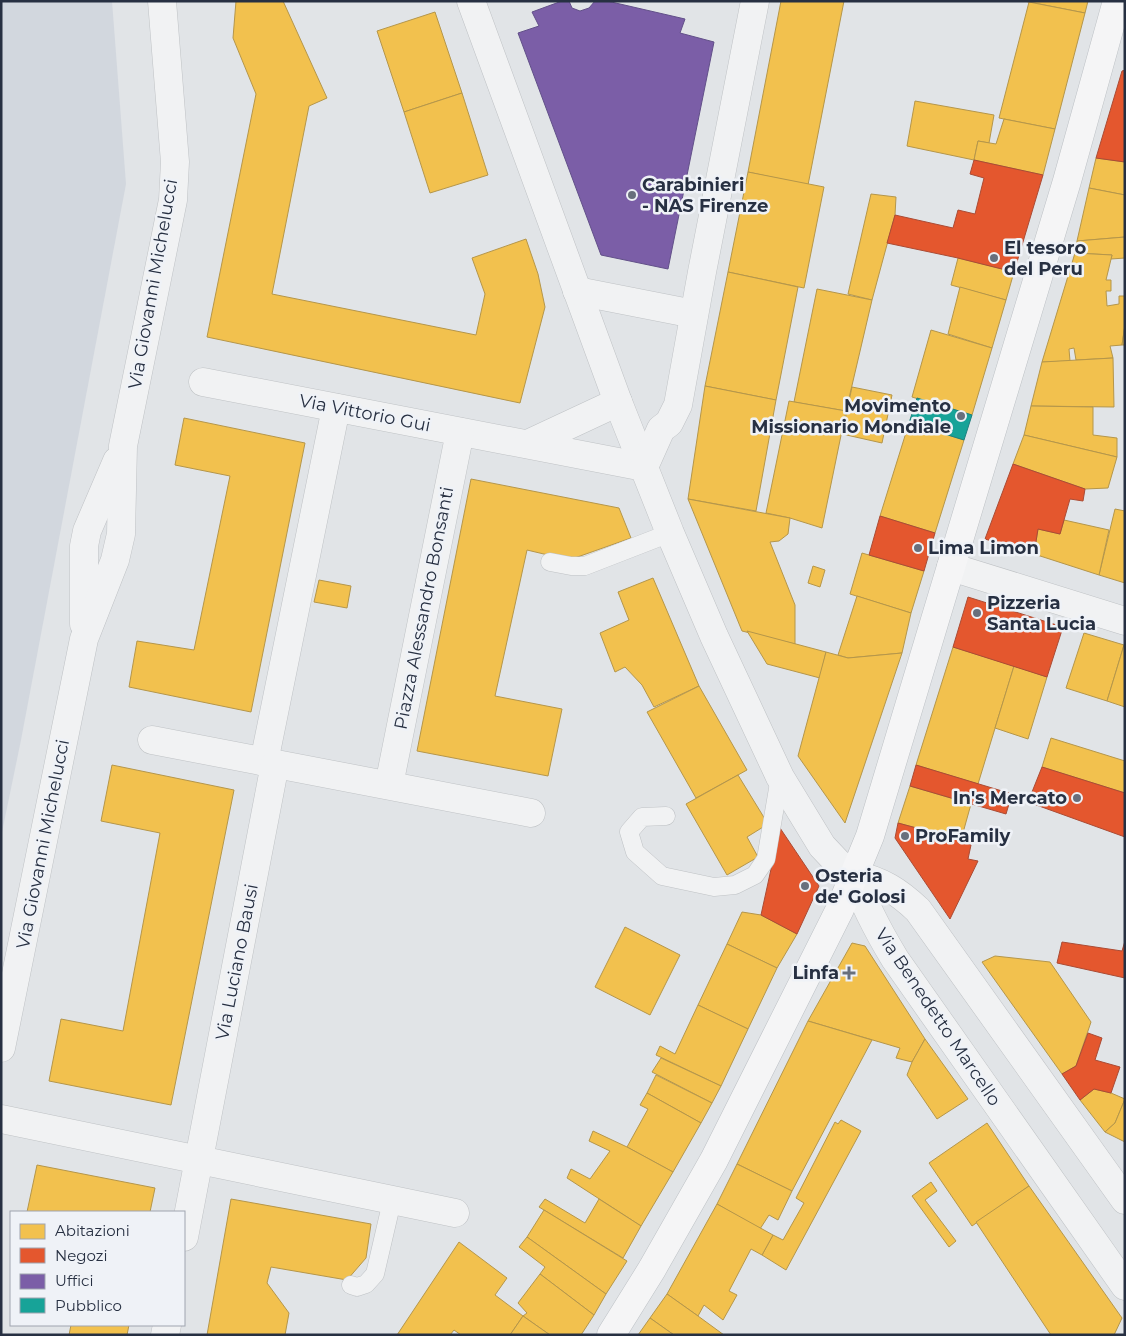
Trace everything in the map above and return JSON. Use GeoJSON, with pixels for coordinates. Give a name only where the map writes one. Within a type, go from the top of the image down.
{"type":"FeatureCollection","features":[{"type":"Feature","properties":{"kind":"main road"},"geometry":{"type":"LineString","coordinates":[[611,1335],[652,1269],[714,1160],[840,909],[870,836],[1067,181],[1117,1]]}},
{"type":"Feature","properties":{"kind":"street","name":"Via Giovanni Michelucci"},"geometry":{"type":"LineString","coordinates":[[1,1048],[84,639],[119,546],[121,534],[123,446],[173,200],[175,162],[162,1]]}},
{"type":"Feature","properties":{"kind":"street"},"geometry":{"type":"LineString","coordinates":[[471,1],[618,402],[670,533],[714,636],[780,777],[822,846],[838,863],[854,875],[872,878],[887,886],[905,898],[918,910],[1125,1200]]}},
{"type":"Feature","properties":{"kind":"street"},"geometry":{"type":"LineString","coordinates":[[644,467],[661,429],[668,423],[678,405],[755,1]]}},
{"type":"Feature","properties":{"kind":"street"},"geometry":{"type":"LineString","coordinates":[[577,291],[694,314]]}},
{"type":"Feature","properties":{"kind":"street","name":"Via Vittorio Gui"},"geometry":{"type":"LineString","coordinates":[[203,382],[644,467]]}},
{"type":"Feature","properties":{"kind":"street"},"geometry":{"type":"LineString","coordinates":[[528,444],[618,402]]}},
{"type":"Feature","properties":{"kind":"street"},"geometry":{"type":"LineString","coordinates":[[270,763],[336,408]]}},
{"type":"Feature","properties":{"kind":"street","name":"Piazza Alessandro Bonsanti"},"geometry":{"type":"LineString","coordinates":[[388,785],[460,432]]}},
{"type":"Feature","properties":{"kind":"street"},"geometry":{"type":"LineString","coordinates":[[950,567],[1125,621]]}},
{"type":"Feature","properties":{"kind":"street"},"geometry":{"type":"LineString","coordinates":[[152,740],[531,813]]}},
{"type":"Feature","properties":{"kind":"street","name":"Via Luciano Bausi"},"geometry":{"type":"LineString","coordinates":[[185,1232],[270,763]]}},
{"type":"Feature","properties":{"kind":"street","name":"Via Benedetto Marcello"},"geometry":{"type":"LineString","coordinates":[[854,875],[862,900],[895,958],[1125,1286]]}},
{"type":"Feature","properties":{"kind":"street"},"geometry":{"type":"LineString","coordinates":[[1,1119],[455,1213]]}},
{"type":"Feature","properties":{"kind":"lane"},"geometry":{"type":"LineString","coordinates":[[550,562],[571,566],[585,566],[670,533]]}},
{"type":"Feature","properties":{"kind":"lane"},"geometry":{"type":"LineString","coordinates":[[666,816],[642,817],[629,832],[635,852],[662,876],[714,887],[735,885],[755,875],[766,860],[780,777]]}},
{"type":"Feature","properties":{"kind":"lane"},"geometry":{"type":"LineString","coordinates":[[351,1285],[357,1287],[366,1284],[375,1274],[392,1201]]}},
{"type":"Feature","properties":{"kind":"shaded area"},"geometry":{"type":"Polygon","coordinates":[[[1,1],[112,1],[126,184],[1,837],[1,1]]]}},
{"type":"Feature","properties":{"kind":"building: Abitazioni"},"geometry":{"type":"Polygon","coordinates":[[[236,1],[283,1],[327,98],[309,106],[272,294],[476,335],[485,294],[472,258],[526,239],[538,274],[545,307],[520,403],[207,337],[256,94],[233,38],[236,1]]]}},
{"type":"Feature","properties":{"kind":"building: Abitazioni"},"geometry":{"type":"Polygon","coordinates":[[[781,1],[844,1],[808,185],[748,172],[781,1]]]}},
{"type":"Feature","properties":{"kind":"building: Abitazioni"},"geometry":{"type":"Polygon","coordinates":[[[1024,1],[1088,1],[1085,13],[1024,1]]]}},
{"type":"Feature","properties":{"kind":"building: Abitazioni"},"geometry":{"type":"Polygon","coordinates":[[[1029,2],[1085,13],[1055,129],[999,118],[1029,2]]]}},
{"type":"Feature","properties":{"kind":"building: Abitazioni"},"geometry":{"type":"Polygon","coordinates":[[[435,12],[462,93],[404,112],[377,31],[435,12]]]}},
{"type":"Feature","properties":{"kind":"building: Abitazioni"},"geometry":{"type":"Polygon","coordinates":[[[462,93],[488,175],[430,193],[404,112],[462,93]]]}},
{"type":"Feature","properties":{"kind":"building: Abitazioni"},"geometry":{"type":"Polygon","coordinates":[[[915,101],[994,115],[989,143],[978,141],[974,160],[907,146],[915,101]]]}},
{"type":"Feature","properties":{"kind":"building: Abitazioni"},"geometry":{"type":"Polygon","coordinates":[[[1004,119],[1055,129],[1043,175],[974,160],[978,141],[996,144],[1004,119]]]}},
{"type":"Feature","properties":{"kind":"building: Abitazioni"},"geometry":{"type":"Polygon","coordinates":[[[1096,158],[1125,162],[1125,195],[1089,188],[1096,158]]]}},
{"type":"Feature","properties":{"kind":"building: Abitazioni"},"geometry":{"type":"Polygon","coordinates":[[[748,172],[824,187],[804,288],[728,272],[748,172]]]}},
{"type":"Feature","properties":{"kind":"building: Abitazioni"},"geometry":{"type":"Polygon","coordinates":[[[1089,188],[1125,195],[1125,237],[1077,241],[1089,188]]]}},
{"type":"Feature","properties":{"kind":"building: Abitazioni"},"geometry":{"type":"Polygon","coordinates":[[[871,194],[896,197],[895,215],[872,300],[848,294],[871,194]]]}},
{"type":"Feature","properties":{"kind":"building: Abitazioni"},"geometry":{"type":"Polygon","coordinates":[[[1125,237],[1125,258],[1111,259],[1112,255],[1075,253],[1077,241],[1125,237]]]}},
{"type":"Feature","properties":{"kind":"building: Abitazioni"},"geometry":{"type":"Polygon","coordinates":[[[1075,253],[1112,255],[1106,280],[1111,280],[1111,291],[1106,291],[1107,306],[1119,304],[1119,296],[1125,296],[1125,325],[1122,345],[1110,346],[1113,358],[1076,360],[1074,348],[1069,349],[1070,361],[1042,362],[1075,253]]]}},
{"type":"Feature","properties":{"kind":"building: Abitazioni"},"geometry":{"type":"Polygon","coordinates":[[[958,258],[1014,272],[1006,300],[951,285],[958,258]]]}},
{"type":"Feature","properties":{"kind":"building: Abitazioni"},"geometry":{"type":"Polygon","coordinates":[[[728,272],[798,287],[776,400],[705,386],[728,272]]]}},
{"type":"Feature","properties":{"kind":"building: Abitazioni"},"geometry":{"type":"Polygon","coordinates":[[[960,287],[1006,300],[992,348],[948,334],[960,287]]]}},
{"type":"Feature","properties":{"kind":"building: Abitazioni"},"geometry":{"type":"Polygon","coordinates":[[[817,289],[872,300],[846,411],[794,402],[817,289]]]}},
{"type":"Feature","properties":{"kind":"building: Abitazioni"},"geometry":{"type":"Polygon","coordinates":[[[1125,325],[1125,345],[1122,345],[1125,325]]]}},
{"type":"Feature","properties":{"kind":"building: Abitazioni"},"geometry":{"type":"Polygon","coordinates":[[[931,330],[992,348],[972,415],[912,397],[931,330]]]}},
{"type":"Feature","properties":{"kind":"building: Abitazioni"},"geometry":{"type":"Polygon","coordinates":[[[1113,358],[1114,407],[1031,406],[1042,362],[1113,358]]]}},
{"type":"Feature","properties":{"kind":"building: Abitazioni"},"geometry":{"type":"Polygon","coordinates":[[[705,386],[776,400],[756,511],[688,499],[705,386]]]}},
{"type":"Feature","properties":{"kind":"building: Abitazioni"},"geometry":{"type":"Polygon","coordinates":[[[852,387],[892,395],[882,443],[842,434],[852,387]]]}},
{"type":"Feature","properties":{"kind":"building: Abitazioni"},"geometry":{"type":"Polygon","coordinates":[[[789,401],[846,411],[822,528],[766,513],[789,401]]]}},
{"type":"Feature","properties":{"kind":"building: Abitazioni"},"geometry":{"type":"Polygon","coordinates":[[[1031,406],[1093,407],[1093,435],[1117,438],[1117,457],[1024,435],[1031,406]]]}},
{"type":"Feature","properties":{"kind":"building: Abitazioni"},"geometry":{"type":"Polygon","coordinates":[[[184,418],[305,443],[251,712],[129,687],[137,641],[194,650],[230,476],[175,465],[184,418]]]}},
{"type":"Feature","properties":{"kind":"building: Abitazioni"},"geometry":{"type":"Polygon","coordinates":[[[909,423],[964,440],[935,533],[880,516],[909,423]]]}},
{"type":"Feature","properties":{"kind":"building: Abitazioni"},"geometry":{"type":"Polygon","coordinates":[[[1024,435],[1117,457],[1108,488],[1085,489],[1013,464],[1024,435]]]}},
{"type":"Feature","properties":{"kind":"building: Abitazioni"},"geometry":{"type":"Polygon","coordinates":[[[471,479],[619,508],[631,538],[569,560],[527,550],[495,696],[562,709],[548,776],[417,751],[471,479]]]}},
{"type":"Feature","properties":{"kind":"building: Abitazioni"},"geometry":{"type":"Polygon","coordinates":[[[688,499],[790,518],[788,534],[779,541],[770,542],[795,605],[795,644],[742,631],[688,499]]]}},
{"type":"Feature","properties":{"kind":"building: Abitazioni"},"geometry":{"type":"Polygon","coordinates":[[[1115,509],[1125,511],[1125,583],[1099,575],[1115,509]]]}},
{"type":"Feature","properties":{"kind":"building: Abitazioni"},"geometry":{"type":"Polygon","coordinates":[[[1064,520],[1109,530],[1099,575],[1034,554],[1038,529],[1060,534],[1064,520]]]}},
{"type":"Feature","properties":{"kind":"building: Abitazioni"},"geometry":{"type":"Polygon","coordinates":[[[862,553],[924,571],[911,613],[850,594],[862,553]]]}},
{"type":"Feature","properties":{"kind":"building: Abitazioni"},"geometry":{"type":"Polygon","coordinates":[[[813,566],[825,570],[820,587],[808,583],[813,566]]]}},
{"type":"Feature","properties":{"kind":"building: Abitazioni"},"geometry":{"type":"Polygon","coordinates":[[[653,578],[699,686],[654,707],[642,685],[625,667],[615,672],[600,633],[629,620],[618,592],[653,578]]]}},
{"type":"Feature","properties":{"kind":"building: Abitazioni"},"geometry":{"type":"Polygon","coordinates":[[[319,580],[351,586],[347,608],[314,602],[319,580]]]}},
{"type":"Feature","properties":{"kind":"building: Abitazioni"},"geometry":{"type":"Polygon","coordinates":[[[857,596],[911,613],[902,653],[848,658],[838,655],[857,596]]]}},
{"type":"Feature","properties":{"kind":"building: Abitazioni"},"geometry":{"type":"Polygon","coordinates":[[[747,631],[826,652],[820,678],[767,664],[747,631]]]}},
{"type":"Feature","properties":{"kind":"building: Abitazioni"},"geometry":{"type":"Polygon","coordinates":[[[1084,633],[1124,645],[1107,701],[1066,688],[1084,633]]]}},
{"type":"Feature","properties":{"kind":"building: Abitazioni"},"geometry":{"type":"Polygon","coordinates":[[[1125,645],[1125,707],[1107,701],[1125,645]]]}},
{"type":"Feature","properties":{"kind":"building: Abitazioni"},"geometry":{"type":"Polygon","coordinates":[[[953,647],[1014,666],[978,784],[916,765],[953,647]]]}},
{"type":"Feature","properties":{"kind":"building: Abitazioni"},"geometry":{"type":"Polygon","coordinates":[[[826,652],[848,658],[902,653],[845,823],[798,756],[826,652]]]}},
{"type":"Feature","properties":{"kind":"building: Abitazioni"},"geometry":{"type":"Polygon","coordinates":[[[1014,666],[1047,677],[1028,739],[995,728],[1014,666]]]}},
{"type":"Feature","properties":{"kind":"building: Abitazioni"},"geometry":{"type":"Polygon","coordinates":[[[699,686],[747,770],[696,798],[647,712],[699,686]]]}},
{"type":"Feature","properties":{"kind":"building: Abitazioni"},"geometry":{"type":"Polygon","coordinates":[[[1051,738],[1125,761],[1125,793],[1042,767],[1051,738]]]}},
{"type":"Feature","properties":{"kind":"building: Abitazioni"},"geometry":{"type":"Polygon","coordinates":[[[112,765],[234,790],[171,1105],[49,1081],[61,1019],[123,1031],[160,833],[101,821],[112,765]]]}},
{"type":"Feature","properties":{"kind":"building: Abitazioni"},"geometry":{"type":"Polygon","coordinates":[[[738,775],[768,824],[747,837],[758,857],[727,875],[686,804],[738,775]]]}},
{"type":"Feature","properties":{"kind":"building: Abitazioni"},"geometry":{"type":"Polygon","coordinates":[[[910,786],[971,804],[961,840],[898,823],[910,786]]]}},
{"type":"Feature","properties":{"kind":"building: Abitazioni"},"geometry":{"type":"Polygon","coordinates":[[[742,912],[761,915],[797,934],[777,968],[727,944],[742,912]]]}},
{"type":"Feature","properties":{"kind":"building: Abitazioni"},"geometry":{"type":"Polygon","coordinates":[[[625,927],[680,955],[650,1015],[595,987],[625,927]]]}},
{"type":"Feature","properties":{"kind":"building: Abitazioni"},"geometry":{"type":"Polygon","coordinates":[[[852,943],[865,946],[925,1039],[912,1062],[896,1058],[900,1048],[808,1021],[852,943]]]}},
{"type":"Feature","properties":{"kind":"building: Abitazioni"},"geometry":{"type":"Polygon","coordinates":[[[727,944],[777,968],[748,1029],[698,1005],[727,944]]]}},
{"type":"Feature","properties":{"kind":"building: Abitazioni"},"geometry":{"type":"Polygon","coordinates":[[[995,956],[1050,962],[1091,1022],[1076,1066],[1062,1074],[982,962],[995,956]]]}},
{"type":"Feature","properties":{"kind":"building: Abitazioni"},"geometry":{"type":"Polygon","coordinates":[[[698,1005],[748,1029],[721,1086],[656,1055],[660,1046],[675,1054],[698,1005]]]}},
{"type":"Feature","properties":{"kind":"building: Abitazioni"},"geometry":{"type":"Polygon","coordinates":[[[808,1021],[872,1040],[792,1191],[737,1164],[808,1021]]]}},
{"type":"Feature","properties":{"kind":"building: Abitazioni"},"geometry":{"type":"Polygon","coordinates":[[[925,1039],[968,1099],[937,1119],[907,1075],[925,1039]]]}},
{"type":"Feature","properties":{"kind":"building: Abitazioni"},"geometry":{"type":"Polygon","coordinates":[[[661,1058],[721,1086],[712,1103],[652,1072],[661,1058]]]}},
{"type":"Feature","properties":{"kind":"building: Abitazioni"},"geometry":{"type":"Polygon","coordinates":[[[656,1075],[712,1103],[701,1123],[647,1093],[656,1075]]]}},
{"type":"Feature","properties":{"kind":"building: Abitazioni"},"geometry":{"type":"Polygon","coordinates":[[[1094,1089],[1125,1099],[1115,1123],[1105,1132],[1080,1100],[1094,1089]]]}},
{"type":"Feature","properties":{"kind":"building: Abitazioni"},"geometry":{"type":"Polygon","coordinates":[[[647,1093],[701,1123],[673,1172],[627,1147],[648,1109],[640,1105],[647,1093]]]}},
{"type":"Feature","properties":{"kind":"building: Abitazioni"},"geometry":{"type":"Polygon","coordinates":[[[1125,1099],[1125,1142],[1105,1132],[1115,1123],[1125,1099]]]}},
{"type":"Feature","properties":{"kind":"building: Abitazioni"},"geometry":{"type":"Polygon","coordinates":[[[841,1120],[861,1131],[786,1270],[762,1255],[773,1235],[783,1240],[804,1203],[796,1198],[835,1122],[838,1124],[841,1120]]]}},
{"type":"Feature","properties":{"kind":"building: Abitazioni"},"geometry":{"type":"Polygon","coordinates":[[[987,1123],[1029,1186],[972,1226],[929,1163],[987,1123]]]}},
{"type":"Feature","properties":{"kind":"building: Abitazioni"},"geometry":{"type":"Polygon","coordinates":[[[593,1131],[673,1172],[641,1226],[567,1178],[571,1169],[590,1179],[610,1151],[589,1141],[593,1131]]]}},
{"type":"Feature","properties":{"kind":"building: Abitazioni"},"geometry":{"type":"Polygon","coordinates":[[[737,1164],[792,1191],[778,1220],[769,1215],[760,1229],[717,1204],[737,1164]]]}},
{"type":"Feature","properties":{"kind":"building: Abitazioni"},"geometry":{"type":"Polygon","coordinates":[[[37,1165],[155,1188],[150,1211],[27,1211],[37,1165]]]}},
{"type":"Feature","properties":{"kind":"building: Abitazioni"},"geometry":{"type":"Polygon","coordinates":[[[931,1182],[937,1191],[925,1200],[956,1241],[949,1247],[912,1196],[931,1182]]]}},
{"type":"Feature","properties":{"kind":"building: Abitazioni"},"geometry":{"type":"Polygon","coordinates":[[[1029,1186],[1122,1318],[1114,1335],[1051,1335],[976,1222],[1029,1186]]]}},
{"type":"Feature","properties":{"kind":"building: Abitazioni"},"geometry":{"type":"Polygon","coordinates":[[[231,1199],[371,1224],[366,1258],[347,1280],[271,1267],[267,1283],[289,1313],[285,1335],[207,1335],[231,1199]]]}},
{"type":"Feature","properties":{"kind":"building: Abitazioni"},"geometry":{"type":"Polygon","coordinates":[[[545,1199],[585,1223],[599,1199],[641,1226],[623,1258],[539,1207],[545,1199]]]}},
{"type":"Feature","properties":{"kind":"building: Abitazioni"},"geometry":{"type":"Polygon","coordinates":[[[717,1204],[773,1235],[762,1255],[751,1249],[729,1291],[737,1295],[723,1320],[704,1305],[698,1316],[667,1294],[717,1204]]]}},
{"type":"Feature","properties":{"kind":"building: Abitazioni"},"geometry":{"type":"Polygon","coordinates":[[[544,1210],[627,1261],[606,1294],[527,1237],[544,1210]]]}},
{"type":"Feature","properties":{"kind":"building: Abitazioni"},"geometry":{"type":"Polygon","coordinates":[[[527,1237],[606,1294],[594,1315],[540,1274],[545,1267],[519,1247],[527,1237]]]}},
{"type":"Feature","properties":{"kind":"building: Abitazioni"},"geometry":{"type":"Polygon","coordinates":[[[459,1242],[507,1278],[495,1295],[523,1316],[510,1335],[461,1335],[454,1330],[450,1335],[397,1335],[459,1242]]]}},
{"type":"Feature","properties":{"kind":"building: Abitazioni"},"geometry":{"type":"Polygon","coordinates":[[[540,1274],[594,1315],[581,1335],[550,1335],[523,1316],[527,1313],[518,1303],[540,1274]]]}},
{"type":"Feature","properties":{"kind":"building: Abitazioni"},"geometry":{"type":"Polygon","coordinates":[[[667,1294],[724,1335],[674,1335],[650,1318],[667,1294]]]}},
{"type":"Feature","properties":{"kind":"building: Abitazioni"},"geometry":{"type":"Polygon","coordinates":[[[523,1316],[550,1335],[510,1335],[523,1316]]]}},
{"type":"Feature","properties":{"kind":"building: Abitazioni"},"geometry":{"type":"Polygon","coordinates":[[[650,1318],[674,1335],[638,1335],[650,1318]]]}},
{"type":"Feature","properties":{"kind":"building: Abitazioni"},"geometry":{"type":"Polygon","coordinates":[[[71,1326],[129,1326],[127,1335],[69,1335],[71,1326]]]}},
{"type":"Feature","properties":{"kind":"building: Negozi"},"geometry":{"type":"Polygon","coordinates":[[[1125,70],[1125,162],[1096,158],[1122,71],[1125,70]]]}},
{"type":"Feature","properties":{"kind":"building: Negozi"},"geometry":{"type":"Polygon","coordinates":[[[974,160],[1043,175],[1014,272],[887,243],[895,215],[953,228],[958,210],[975,214],[984,178],[970,174],[974,160]]]}},
{"type":"Feature","properties":{"kind":"building: Negozi"},"geometry":{"type":"Polygon","coordinates":[[[1013,464],[1085,489],[1083,501],[1070,499],[1060,534],[1038,529],[1034,554],[985,539],[1013,464]]]}},
{"type":"Feature","properties":{"kind":"building: Negozi"},"geometry":{"type":"Polygon","coordinates":[[[880,516],[935,533],[924,571],[869,555],[880,516]]]}},
{"type":"Feature","properties":{"kind":"building: Negozi"},"geometry":{"type":"Polygon","coordinates":[[[968,597],[1063,627],[1047,677],[953,647],[968,597]]]}},
{"type":"Feature","properties":{"kind":"building: Negozi"},"geometry":{"type":"Polygon","coordinates":[[[916,765],[1012,794],[1006,814],[910,786],[916,765]]]}},
{"type":"Feature","properties":{"kind":"building: Negozi","name":"In's Mercato"},"geometry":{"type":"Polygon","coordinates":[[[1042,767],[1125,793],[1125,837],[1028,802],[1042,767]]]}},
{"type":"Feature","properties":{"kind":"building: Negozi"},"geometry":{"type":"Polygon","coordinates":[[[898,823],[961,840],[971,845],[968,859],[978,861],[950,919],[895,838],[898,823]]]}},
{"type":"Feature","properties":{"kind":"building: Negozi"},"geometry":{"type":"Polygon","coordinates":[[[780,828],[819,886],[797,934],[761,915],[780,828]]]}},
{"type":"Feature","properties":{"kind":"building: Negozi"},"geometry":{"type":"Polygon","coordinates":[[[1125,941],[1125,978],[1057,963],[1062,942],[1122,951],[1125,941]]]}},
{"type":"Feature","properties":{"kind":"building: Negozi"},"geometry":{"type":"Polygon","coordinates":[[[1088,1033],[1102,1038],[1095,1060],[1120,1067],[1111,1093],[1094,1089],[1080,1100],[1062,1074],[1076,1066],[1088,1033]]]}},
{"type":"Feature","properties":{"kind":"building: Uffici"},"geometry":{"type":"Polygon","coordinates":[[[562,1],[569,1],[572,8],[580,11],[589,8],[595,1],[607,1],[685,19],[680,33],[714,42],[668,269],[601,255],[518,33],[539,26],[532,12],[562,1]]]}},
{"type":"Feature","properties":{"kind":"building: Pubblico"},"geometry":{"type":"Polygon","coordinates":[[[917,398],[972,415],[964,440],[909,423],[917,398]]]}},
{"type":"Feature","properties":{"kind":"place","name":"Carabinieri - NAS Firenze"},"geometry":{"type":"Point","coordinates":[632,195]}},
{"type":"Feature","properties":{"kind":"place","name":"El tesoro del Peru"},"geometry":{"type":"Point","coordinates":[994,258]}},
{"type":"Feature","properties":{"kind":"place","name":"Movimento Missionario Mondiale"},"geometry":{"type":"Point","coordinates":[961,416]}},
{"type":"Feature","properties":{"kind":"place","name":"Lima Limon"},"geometry":{"type":"Point","coordinates":[918,548]}},
{"type":"Feature","properties":{"kind":"place","name":"Pizzeria Santa Lucia"},"geometry":{"type":"Point","coordinates":[977,613]}},
{"type":"Feature","properties":{"kind":"place","name":"In's Mercato"},"geometry":{"type":"Point","coordinates":[1077,798]}},
{"type":"Feature","properties":{"kind":"place","name":"ProFamily"},"geometry":{"type":"Point","coordinates":[905,836]}},
{"type":"Feature","properties":{"kind":"place","name":"Osteria de' Golosi"},"geometry":{"type":"Point","coordinates":[805,886]}},
{"type":"Feature","properties":{"kind":"place","name":"Linfa"},"geometry":{"type":"Point","coordinates":[849,973]}}]}
